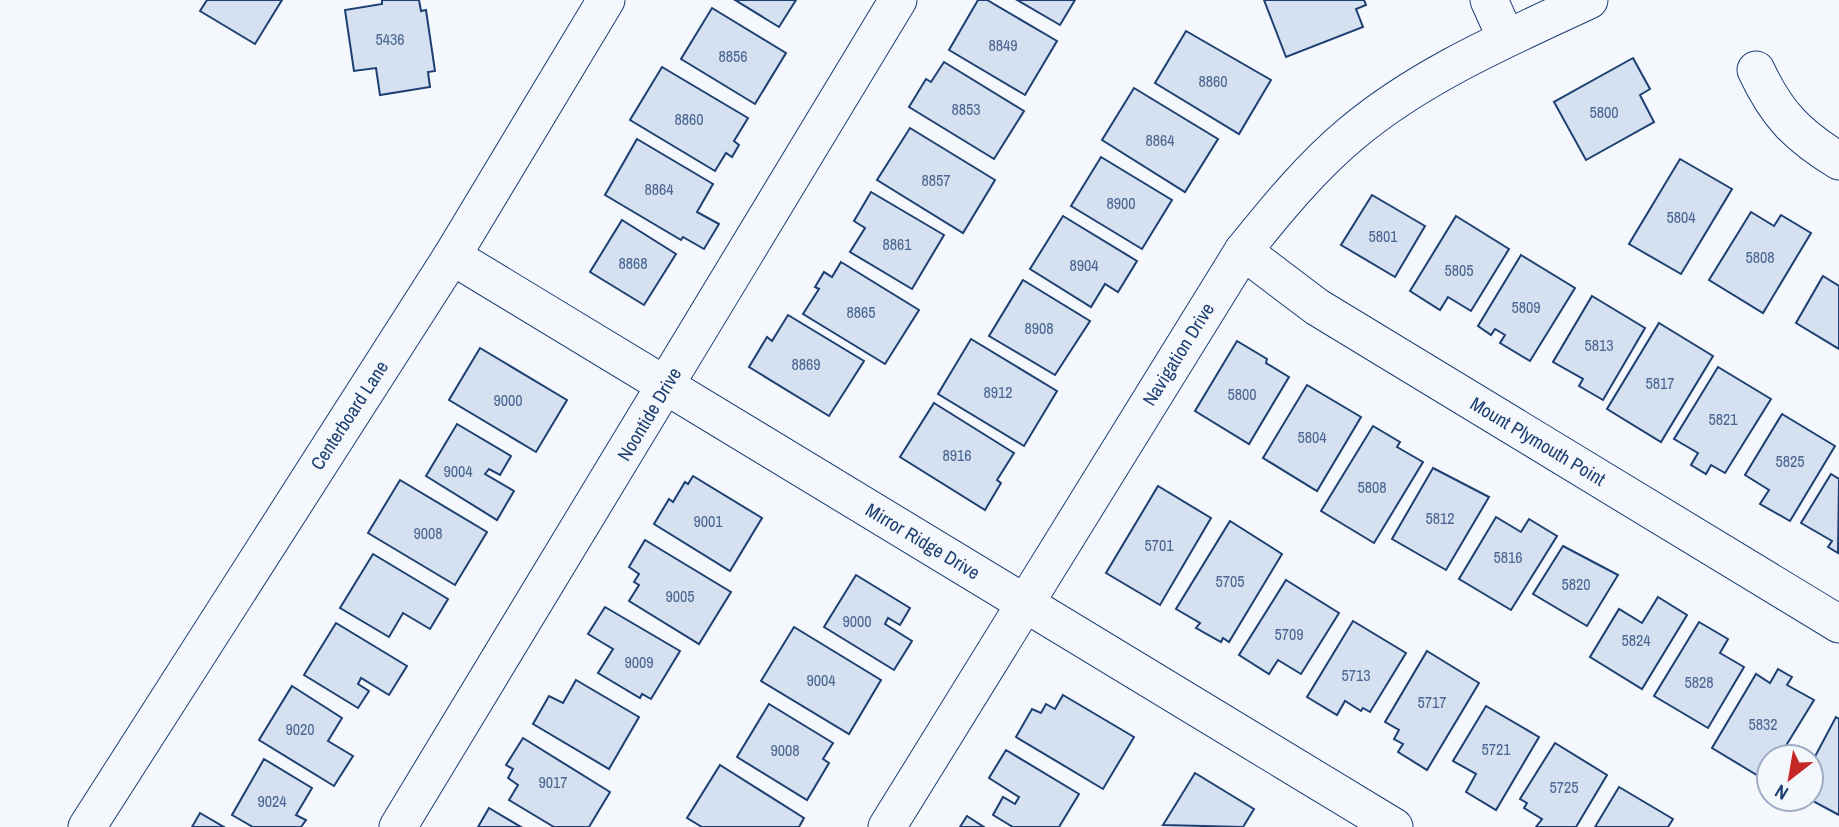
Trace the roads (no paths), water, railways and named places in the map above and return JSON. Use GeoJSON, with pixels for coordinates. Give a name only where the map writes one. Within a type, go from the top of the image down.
{"type":"FeatureCollection","features":[{"type":"Feature","properties":{"kind":"street","name":"Centerboard Lane"},"geometry":{"type":"LineString","coordinates":[[87,827],[452,256],[606,0]]}},
{"type":"Feature","properties":{"kind":"street","name":"Noontide Drive"},"geometry":{"type":"LineString","coordinates":[[398,827],[898,0]]}},
{"type":"Feature","properties":{"kind":"street"},"geometry":{"type":"LineString","coordinates":[[1489,0],[1506,38]]}},
{"type":"Feature","properties":{"kind":"street","name":"Navigation Drive"},"geometry":{"type":"LineString","coordinates":[[887,827],[1243,251],[1300,182],[1353,132],[1436,76],[1506,38],[1589,0]]}},
{"type":"Feature","properties":{"kind":"street"},"geometry":{"type":"LineString","coordinates":[[1756,70],[1771,101],[1788,123],[1810,143],[1839,161]]}},
{"type":"Feature","properties":{"kind":"street","name":"Mount Plymouth Point"},"geometry":{"type":"LineString","coordinates":[[1243,251],[1317,307],[1839,624]]}},
{"type":"Feature","properties":{"kind":"street","name":"Mirror Ridge Drive"},"geometry":{"type":"LineString","coordinates":[[452,256],[1025,603],[1357,817],[1394,827]]}}]}
